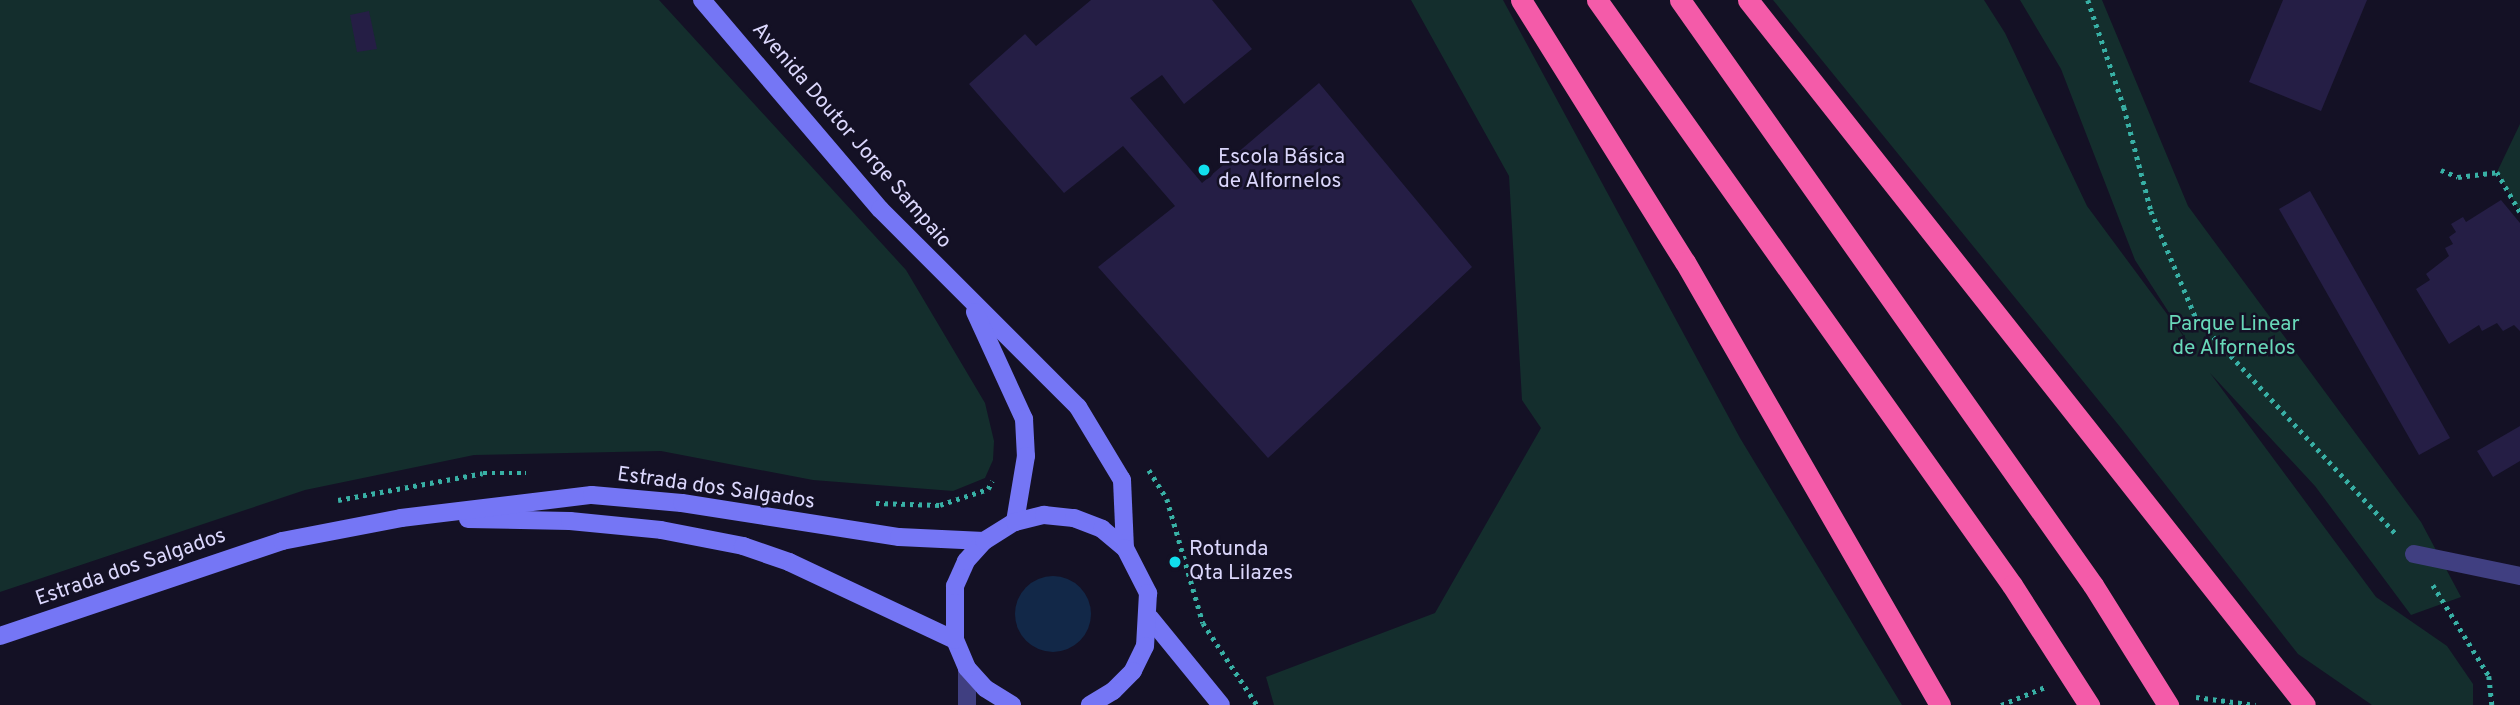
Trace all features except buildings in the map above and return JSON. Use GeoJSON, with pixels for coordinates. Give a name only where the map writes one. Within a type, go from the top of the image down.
{"type":"FeatureCollection","features":[{"type":"Feature","properties":{"kind":"highway"},"geometry":{"type":"LineString","coordinates":[[1521,0],[1685,262],[1941,705]]}},
{"type":"Feature","properties":{"kind":"highway"},"geometry":{"type":"LineString","coordinates":[[1597,0],[2012,584],[2089,705]]}},
{"type":"Feature","properties":{"kind":"highway"},"geometry":{"type":"LineString","coordinates":[[1680,0],[2093,584],[2168,705]]}},
{"type":"Feature","properties":{"kind":"highway"},"geometry":{"type":"LineString","coordinates":[[1748,0],[2305,705]]}},
{"type":"Feature","properties":{"kind":"main road","name":"Avenida Doutor Jorge Sampaio"},"geometry":{"type":"LineString","coordinates":[[702,0],[880,209],[1088,421],[1122,480],[1125,548]]}},
{"type":"Feature","properties":{"kind":"main road","name":"Avenida Doutor Jorge Sampaio"},"geometry":{"type":"LineString","coordinates":[[969,299],[1024,419],[1026,457],[1015,522]]}},
{"type":"Feature","properties":{"kind":"main road","name":"Estrada dos Salgados"},"geometry":{"type":"LineString","coordinates":[[0,636],[282,541],[401,517],[592,495],[682,503],[887,535],[984,541]]}},
{"type":"Feature","properties":{"kind":"main road"},"geometry":{"type":"LineString","coordinates":[[1012,705],[985,688],[967,668],[955,640],[955,586],[966,561],[984,541],[1015,522],[1044,515],[1074,517],[1102,529],[1125,548],[1148,593],[1150,618],[1145,646],[1133,671],[1113,691],[1090,705]]}},
{"type":"Feature","properties":{"kind":"main road","name":"Estrada dos Salgados"},"geometry":{"type":"LineString","coordinates":[[401,517],[570,521],[661,530],[743,546],[789,562],[955,640]]}},
{"type":"Feature","properties":{"kind":"main road"},"geometry":{"type":"LineString","coordinates":[[1150,618],[1220,705]]}},
{"type":"Feature","properties":{"kind":"street"},"geometry":{"type":"LineString","coordinates":[[2414,554],[2520,576]]}},
{"type":"Feature","properties":{"kind":"street"},"geometry":{"type":"LineString","coordinates":[[967,668],[967,705]]}},
{"type":"Feature","properties":{"kind":"path"},"geometry":{"type":"LineString","coordinates":[[2088,0],[2124,107],[2151,211],[2196,318],[2414,554],[2489,676],[2492,705]]}},
{"type":"Feature","properties":{"kind":"path"},"geometry":{"type":"LineString","coordinates":[[2441,170],[2458,177],[2497,172],[2520,212]]}},
{"type":"Feature","properties":{"kind":"path"},"geometry":{"type":"LineString","coordinates":[[1146,466],[1167,499],[1203,623],[1257,705]]}},
{"type":"Feature","properties":{"kind":"green space"},"geometry":{"type":"Polygon","coordinates":[[[0,0],[659,0],[906,270],[985,403],[994,441],[993,460],[985,478],[953,491],[813,480],[661,451],[474,455],[305,490],[0,592],[0,0]]]}},
{"type":"Feature","properties":{"kind":"green space"},"geometry":{"type":"Polygon","coordinates":[[[1411,0],[1503,0],[1740,438],[1902,705],[1274,705],[1266,677],[1435,613],[1541,428],[1522,400],[1509,176],[1411,0]]]}},
{"type":"Feature","properties":{"kind":"green space","name":"Parque Linear de Alfornelos"},"geometry":{"type":"Polygon","coordinates":[[[1773,0],[1984,0],[2005,33],[2087,206],[2190,345],[2135,260],[2061,69],[2020,0],[2102,0],[2188,206],[2421,522],[2461,597],[2411,615],[2315,486],[2210,373],[2376,597],[2447,646],[2473,684],[2473,705],[2372,705],[2298,654],[2121,428],[1773,0]]]}},
{"type":"Feature","properties":{"kind":"green space"},"geometry":{"type":"Polygon","coordinates":[[[2520,124],[2520,212],[2497,172],[2520,124]]]}},
{"type":"Feature","properties":{"kind":"water"},"geometry":{"type":"Polygon","coordinates":[[[1053,576],[1067,579],[1080,587],[1088,600],[1091,614],[1088,628],[1080,641],[1067,649],[1053,652],[1039,649],[1026,641],[1018,628],[1015,614],[1018,600],[1026,587],[1039,579],[1053,576]]]}},
{"type":"Feature","properties":{"kind":"place","name":"Escola Básica de Alfornelos"},"geometry":{"type":"Point","coordinates":[1204,170]}},
{"type":"Feature","properties":{"kind":"place","name":"Rotunda Qta Lilazes"},"geometry":{"type":"Point","coordinates":[1175,562]}}]}
